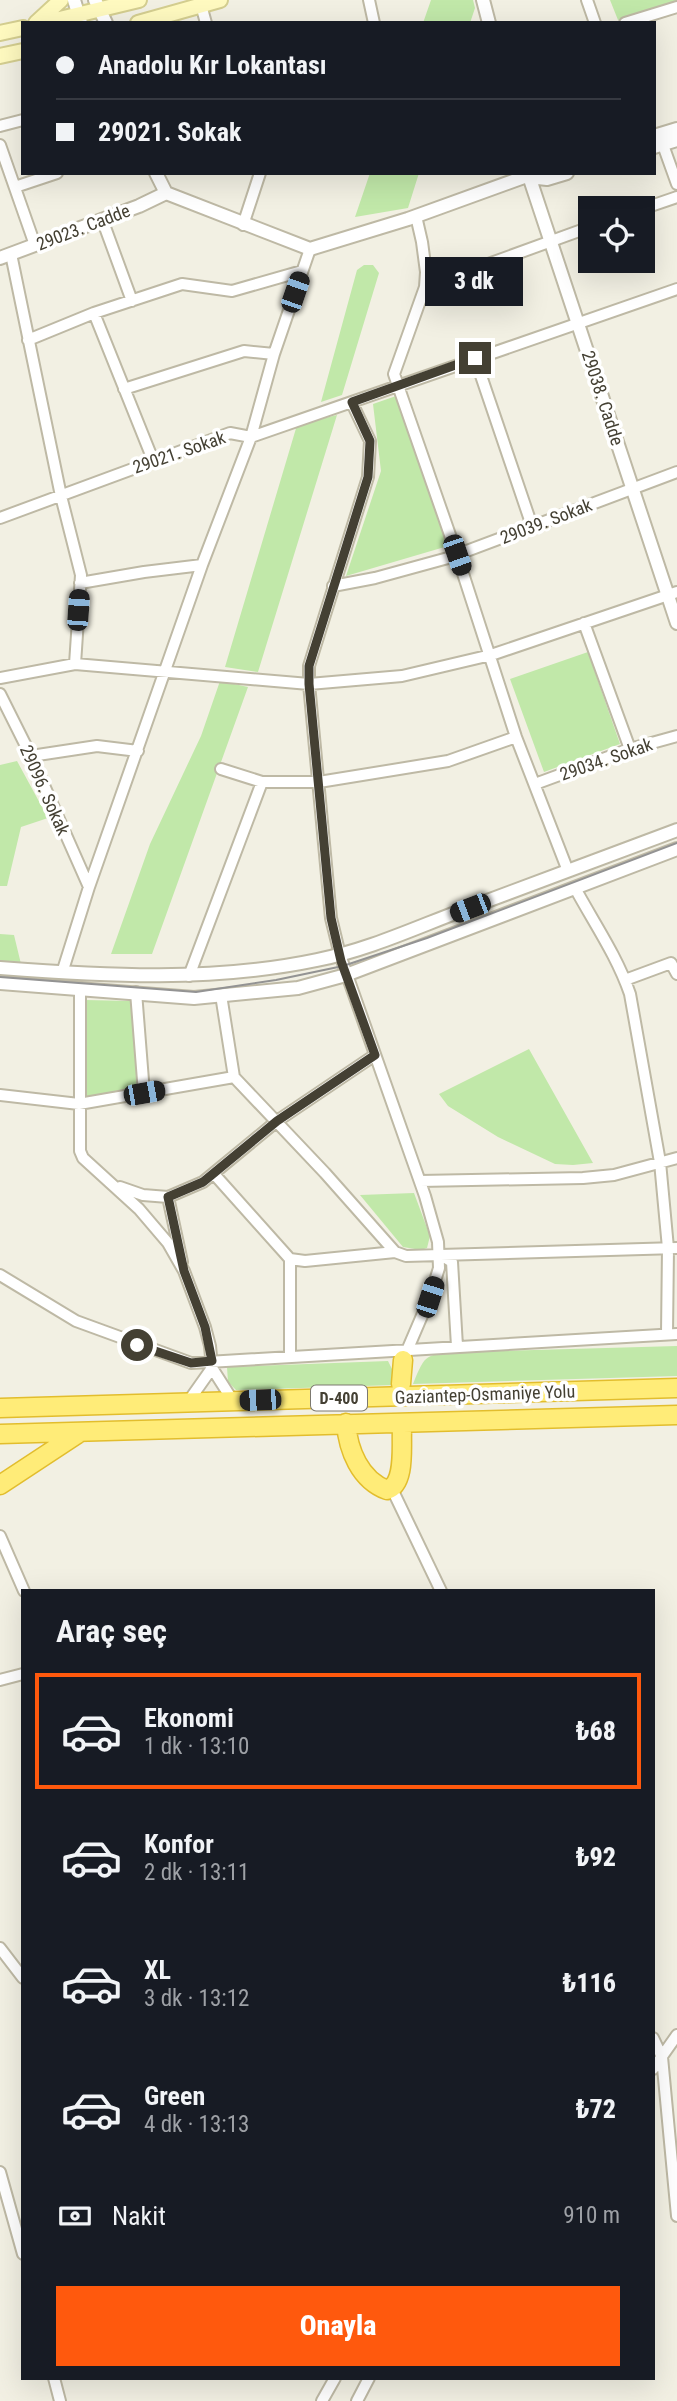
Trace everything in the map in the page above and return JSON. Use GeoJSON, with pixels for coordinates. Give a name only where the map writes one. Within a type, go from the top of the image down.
{"type":"FeatureCollection","features":[{"type":"Feature","properties":{"kind":"highway"},"geometry":{"type":"LineString","coordinates":[[401,1384],[405,1355]]}},
{"type":"Feature","properties":{"kind":"highway","name":"Gaziantep-Osmaniye Yolu"},"geometry":{"type":"LineString","coordinates":[[0,1408],[677,1388]]}},
{"type":"Feature","properties":{"kind":"highway"},"geometry":{"type":"LineString","coordinates":[[0,1397],[19,1407]]}},
{"type":"Feature","properties":{"kind":"highway","name":"Gaziantep-Osmaniye Yolu"},"geometry":{"type":"LineString","coordinates":[[0,1434],[677,1415]]}},
{"type":"Feature","properties":{"kind":"highway"},"geometry":{"type":"LineString","coordinates":[[346,1423],[351,1451],[357,1463],[380,1488],[392,1489],[400,1475],[402,1430]]}},
{"type":"Feature","properties":{"kind":"highway"},"geometry":{"type":"LineString","coordinates":[[0,1485],[81,1432]]}},
{"type":"Feature","properties":{"kind":"main road"},"geometry":{"type":"LineString","coordinates":[[38,21],[61,0]]}},
{"type":"Feature","properties":{"kind":"main road"},"geometry":{"type":"LineString","coordinates":[[49,21],[137,0]]}},
{"type":"Feature","properties":{"kind":"main road"},"geometry":{"type":"LineString","coordinates":[[145,21],[220,0]]}},
{"type":"Feature","properties":{"kind":"main road"},"geometry":{"type":"LineString","coordinates":[[0,33],[21,28]]}},
{"type":"Feature","properties":{"kind":"main road"},"geometry":{"type":"LineString","coordinates":[[0,56],[21,51]]}},
{"type":"Feature","properties":{"kind":"street"},"geometry":{"type":"LineString","coordinates":[[369,0],[374,21]]}},
{"type":"Feature","properties":{"kind":"street"},"geometry":{"type":"LineString","coordinates":[[587,0],[594,21]]}},
{"type":"Feature","properties":{"kind":"street"},"geometry":{"type":"LineString","coordinates":[[486,1],[489,21]]}},
{"type":"Feature","properties":{"kind":"street"},"geometry":{"type":"LineString","coordinates":[[201,5],[205,21]]}},
{"type":"Feature","properties":{"kind":"street"},"geometry":{"type":"LineString","coordinates":[[632,21],[677,8]]}},
{"type":"Feature","properties":{"kind":"street"},"geometry":{"type":"LineString","coordinates":[[0,126],[21,121]]}},
{"type":"Feature","properties":{"kind":"street"},"geometry":{"type":"LineString","coordinates":[[657,143],[677,129]]}},
{"type":"Feature","properties":{"kind":"street"},"geometry":{"type":"LineString","coordinates":[[657,143],[677,141]]}},
{"type":"Feature","properties":{"kind":"street"},"geometry":{"type":"LineString","coordinates":[[657,143],[677,184]]}},
{"type":"Feature","properties":{"kind":"street"},"geometry":{"type":"LineString","coordinates":[[0,145],[35,245]]}},
{"type":"Feature","properties":{"kind":"street"},"geometry":{"type":"LineString","coordinates":[[15,187],[51,175]]}},
{"type":"Feature","properties":{"kind":"street"},"geometry":{"type":"LineString","coordinates":[[157,175],[166,193],[310,249],[416,216],[531,175],[547,179],[560,175]]}},
{"type":"Feature","properties":{"kind":"street"},"geometry":{"type":"LineString","coordinates":[[243,225],[259,175]]}},
{"type":"Feature","properties":{"kind":"street","name":"29038. Cadde"},"geometry":{"type":"LineString","coordinates":[[531,175],[632,488],[672,593],[677,623]]}},
{"type":"Feature","properties":{"kind":"street","name":"29023. Cadde"},"geometry":{"type":"LineString","coordinates":[[5,256],[139,206],[166,193]]}},
{"type":"Feature","properties":{"kind":"street"},"geometry":{"type":"LineString","coordinates":[[655,205],[677,197]]}},
{"type":"Feature","properties":{"kind":"street"},"geometry":{"type":"LineString","coordinates":[[416,216],[426,272],[425,287],[394,374],[491,655],[516,737],[568,871]]}},
{"type":"Feature","properties":{"kind":"street"},"geometry":{"type":"LineString","coordinates":[[102,219],[132,301]]}},
{"type":"Feature","properties":{"kind":"street"},"geometry":{"type":"LineString","coordinates":[[425,287],[578,231]]}},
{"type":"Feature","properties":{"kind":"street"},"geometry":{"type":"LineString","coordinates":[[62,973],[89,887],[202,565],[251,437],[274,354],[310,249]]}},
{"type":"Feature","properties":{"kind":"street"},"geometry":{"type":"LineString","coordinates":[[5,256],[28,340],[61,496],[81,575],[75,664]]}},
{"type":"Feature","properties":{"kind":"street"},"geometry":{"type":"LineString","coordinates":[[28,340],[94,313],[182,284],[232,291],[302,271]]}},
{"type":"Feature","properties":{"kind":"street","name":"29021. Sokak"},"geometry":{"type":"LineString","coordinates":[[0,518],[230,433],[251,437],[677,289]]}},
{"type":"Feature","properties":{"kind":"street"},"geometry":{"type":"LineString","coordinates":[[94,313],[153,460]]}},
{"type":"Feature","properties":{"kind":"street"},"geometry":{"type":"LineString","coordinates":[[124,389],[244,351],[274,354]]}},
{"type":"Feature","properties":{"kind":"street"},"geometry":{"type":"LineString","coordinates":[[475,358],[532,526]]}},
{"type":"Feature","properties":{"kind":"street"},"geometry":{"type":"LineString","coordinates":[[352,402],[370,441],[368,477],[309,666],[309,684],[331,918],[346,975],[420,1181],[438,1242],[439,1268],[405,1355]]}},
{"type":"Feature","properties":{"kind":"street","name":"29039. Sokak"},"geometry":{"type":"LineString","coordinates":[[333,586],[375,578],[457,555],[677,472]]}},
{"type":"Feature","properties":{"kind":"street"},"geometry":{"type":"LineString","coordinates":[[80,583],[202,565]]}},
{"type":"Feature","properties":{"kind":"street"},"geometry":{"type":"LineString","coordinates":[[0,678],[75,664],[309,684],[402,677],[491,655],[672,593]]}},
{"type":"Feature","properties":{"kind":"street"},"geometry":{"type":"LineString","coordinates":[[584,623],[630,749]]}},
{"type":"Feature","properties":{"kind":"street","name":"29096. Sokak"},"geometry":{"type":"LineString","coordinates":[[0,694],[31,756],[89,887]]}},
{"type":"Feature","properties":{"kind":"street","name":"29034. Sokak"},"geometry":{"type":"LineString","coordinates":[[535,784],[630,749],[677,736]]}},
{"type":"Feature","properties":{"kind":"street"},"geometry":{"type":"LineString","coordinates":[[221,769],[262,782],[318,782],[448,761],[516,737]]}},
{"type":"Feature","properties":{"kind":"street"},"geometry":{"type":"LineString","coordinates":[[31,756],[97,746],[138,751]]}},
{"type":"Feature","properties":{"kind":"street"},"geometry":{"type":"LineString","coordinates":[[189,976],[262,782]]}},
{"type":"Feature","properties":{"kind":"street"},"geometry":{"type":"LineString","coordinates":[[0,968],[137,977],[189,976],[255,969],[340,955],[677,830]]}},
{"type":"Feature","properties":{"kind":"street"},"geometry":{"type":"LineString","coordinates":[[0,983],[194,998],[298,988],[346,975],[677,849]]}},
{"type":"Feature","properties":{"kind":"street"},"geometry":{"type":"LineString","coordinates":[[0,1275],[76,1321],[157,1353],[191,1363],[212,1364],[290,1355],[405,1355],[457,1346],[672,1334],[673,1248],[630,994],[621,967],[601,938],[575,888]]}},
{"type":"Feature","properties":{"kind":"street"},"geometry":{"type":"LineString","coordinates":[[625,979],[671,963],[677,974]]}},
{"type":"Feature","properties":{"kind":"street"},"geometry":{"type":"LineString","coordinates":[[80,988],[80,1151],[83,1158],[139,1209],[168,1243],[184,1271]]}},
{"type":"Feature","properties":{"kind":"street"},"geometry":{"type":"LineString","coordinates":[[136,992],[144,1093]]}},
{"type":"Feature","properties":{"kind":"street"},"geometry":{"type":"LineString","coordinates":[[221,995],[234,1077],[395,1252]]}},
{"type":"Feature","properties":{"kind":"street"},"geometry":{"type":"LineString","coordinates":[[112,1184],[143,1195],[168,1197],[203,1182],[277,1121],[375,1055]]}},
{"type":"Feature","properties":{"kind":"street"},"geometry":{"type":"LineString","coordinates":[[0,1096],[79,1104],[234,1077]]}},
{"type":"Feature","properties":{"kind":"street"},"geometry":{"type":"LineString","coordinates":[[420,1181],[583,1178],[614,1175],[677,1158]]}},
{"type":"Feature","properties":{"kind":"street"},"geometry":{"type":"LineString","coordinates":[[214,1174],[290,1259],[305,1261],[395,1252],[406,1256],[673,1248]]}},
{"type":"Feature","properties":{"kind":"street"},"geometry":{"type":"LineString","coordinates":[[168,1197],[184,1271],[205,1327],[212,1364],[233,1401]]}},
{"type":"Feature","properties":{"kind":"street"},"geometry":{"type":"LineString","coordinates":[[439,1254],[452,1262],[457,1346]]}},
{"type":"Feature","properties":{"kind":"street"},"geometry":{"type":"LineString","coordinates":[[290,1259],[290,1355]]}},
{"type":"Feature","properties":{"kind":"street"},"geometry":{"type":"LineString","coordinates":[[188,1402],[212,1364]]}},
{"type":"Feature","properties":{"kind":"street"},"geometry":{"type":"LineString","coordinates":[[392,1489],[440,1589]]}},
{"type":"Feature","properties":{"kind":"street"},"geometry":{"type":"LineString","coordinates":[[0,1536],[23,1589]]}},
{"type":"Feature","properties":{"kind":"street"},"geometry":{"type":"LineString","coordinates":[[0,1680],[21,1675]]}},
{"type":"Feature","properties":{"kind":"street"},"geometry":{"type":"LineString","coordinates":[[0,1948],[21,1975]]}},
{"type":"Feature","properties":{"kind":"street"},"geometry":{"type":"LineString","coordinates":[[655,2067],[677,2035]]}},
{"type":"Feature","properties":{"kind":"street"},"geometry":{"type":"LineString","coordinates":[[655,2042],[663,2057],[677,2216]]}},
{"type":"Feature","properties":{"kind":"street"},"geometry":{"type":"LineString","coordinates":[[0,2172],[21,2247]]}},
{"type":"Feature","properties":{"kind":"street"},"geometry":{"type":"LineString","coordinates":[[55,2380],[60,2401]]}},
{"type":"Feature","properties":{"kind":"street"},"geometry":{"type":"LineString","coordinates":[[322,2401],[334,2380]]}},
{"type":"Feature","properties":{"kind":"street"},"geometry":{"type":"LineString","coordinates":[[357,2401],[368,2380]]}},
{"type":"Feature","properties":{"kind":"green space"},"geometry":{"type":"Polygon","coordinates":[[[431,0],[473,0],[475,8],[471,21],[424,21],[431,0]]]}},
{"type":"Feature","properties":{"kind":"green space"},"geometry":{"type":"Polygon","coordinates":[[[610,0],[677,0],[677,1],[618,20],[610,0]]]}},
{"type":"Feature","properties":{"kind":"green space"},"geometry":{"type":"Polygon","coordinates":[[[369,175],[418,175],[408,208],[355,217],[369,175]]]}},
{"type":"Feature","properties":{"kind":"green space"},"geometry":{"type":"Polygon","coordinates":[[[364,265],[373,265],[379,273],[342,395],[321,402],[357,270],[364,265]]]}},
{"type":"Feature","properties":{"kind":"green space"},"geometry":{"type":"Polygon","coordinates":[[[399,395],[448,546],[346,576],[381,471],[373,404],[399,395]]]}},
{"type":"Feature","properties":{"kind":"green space"},"geometry":{"type":"Polygon","coordinates":[[[337,415],[258,672],[225,667],[297,425],[337,415]]]}},
{"type":"Feature","properties":{"kind":"green space"},"geometry":{"type":"Polygon","coordinates":[[[588,652],[620,744],[544,772],[510,679],[588,652]]]}},
{"type":"Feature","properties":{"kind":"green space"},"geometry":{"type":"Polygon","coordinates":[[[220,681],[248,687],[152,954],[111,954],[150,844],[201,736],[220,681]]]}},
{"type":"Feature","properties":{"kind":"green space"},"geometry":{"type":"Polygon","coordinates":[[[17,761],[48,818],[21,827],[7,886],[0,886],[0,765],[17,761]]]}},
{"type":"Feature","properties":{"kind":"green space"},"geometry":{"type":"Polygon","coordinates":[[[0,934],[14,935],[21,964],[0,962],[0,934]]]}},
{"type":"Feature","properties":{"kind":"green space"},"geometry":{"type":"Polygon","coordinates":[[[85,1000],[131,1001],[138,1088],[88,1098],[84,1092],[85,1000]]]}},
{"type":"Feature","properties":{"kind":"green space"},"geometry":{"type":"Polygon","coordinates":[[[529,1049],[593,1163],[555,1164],[498,1137],[448,1106],[439,1094],[529,1049]]]}},
{"type":"Feature","properties":{"kind":"green space"},"geometry":{"type":"Polygon","coordinates":[[[414,1193],[430,1236],[427,1248],[421,1250],[403,1247],[360,1195],[414,1193]]]}},
{"type":"Feature","properties":{"kind":"green space"},"geometry":{"type":"Polygon","coordinates":[[[677,1346],[677,1376],[413,1384],[421,1366],[433,1355],[677,1346]]]}},
{"type":"Feature","properties":{"kind":"green space"},"geometry":{"type":"Polygon","coordinates":[[[388,1361],[395,1385],[236,1390],[228,1382],[227,1367],[388,1361]]]}},
{"type":"Feature","properties":{"kind":"tram line"},"geometry":{"type":"LineString","coordinates":[[0,977],[196,992],[276,980],[343,966],[427,938],[677,843]]}},
{"type":"Feature","properties":{"kind":"route"},"geometry":{"type":"LineString","coordinates":[[137,1345],[191,1363],[212,1361],[211,1346],[184,1271],[168,1197],[203,1182],[277,1121],[375,1055],[341,961],[331,918],[309,666],[368,477],[370,441],[352,402],[475,358]]}}]}
